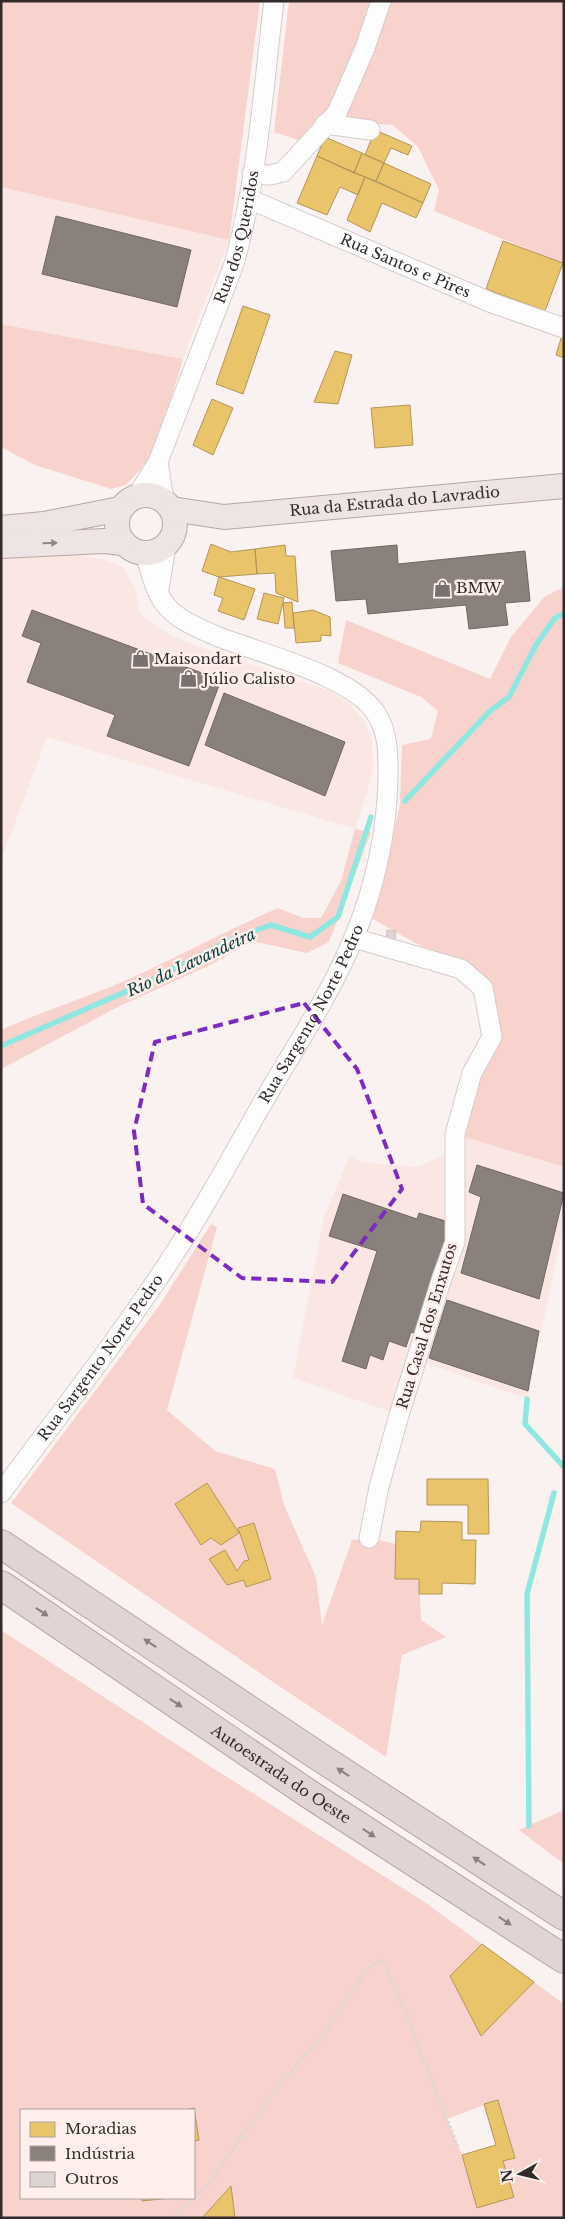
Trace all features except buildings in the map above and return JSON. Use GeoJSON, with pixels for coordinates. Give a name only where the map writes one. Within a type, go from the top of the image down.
{"type":"FeatureCollection","features":[{"type":"Feature","properties":{"kind":"highway"},"geometry":{"type":"LineString","coordinates":[[1,1544],[312,1752],[564,1916]]}},
{"type":"Feature","properties":{"kind":"highway","name":"Autoestrada do Oeste"},"geometry":{"type":"LineString","coordinates":[[1,1585],[310,1794],[564,1958]]}},
{"type":"Feature","properties":{"kind":"main road","name":"Rua da Estrada do Lavradio"},"geometry":{"type":"LineString","coordinates":[[1,546],[104,541],[152,545],[224,517],[564,486]]}},
{"type":"Feature","properties":{"kind":"main road","name":"Rua da Estrada do Lavradio"},"geometry":{"type":"LineString","coordinates":[[1,528],[44,524],[129,503],[146,494],[156,496],[168,505],[224,517]]}},
{"type":"Feature","properties":{"kind":"main road"},"geometry":{"type":"LineString","coordinates":[[129,503],[117,527],[152,545],[175,529],[175,519],[168,505]]}},
{"type":"Feature","properties":{"kind":"street","name":"Rua dos Queridos"},"geometry":{"type":"LineString","coordinates":[[129,503],[158,462],[234,264],[249,199],[274,1]]}},
{"type":"Feature","properties":{"kind":"street"},"geometry":{"type":"LineString","coordinates":[[252,174],[270,175],[282,172],[337,112],[365,48],[381,1]]}},
{"type":"Feature","properties":{"kind":"street"},"geometry":{"type":"LineString","coordinates":[[325,124],[370,130]]}},
{"type":"Feature","properties":{"kind":"street","name":"Rua Santos e Pires"},"geometry":{"type":"LineString","coordinates":[[249,199],[492,303],[564,328]]}},
{"type":"Feature","properties":{"kind":"street","name":"Rua dos Queridos"},"geometry":{"type":"LineString","coordinates":[[158,462],[168,505]]}},
{"type":"Feature","properties":{"kind":"street","name":"Rua Sargento Norte Pedro"},"geometry":{"type":"LineString","coordinates":[[1,1493],[177,1250],[315,1014],[354,938],[372,883],[385,816],[388,772],[387,742],[383,726],[376,712],[359,694],[329,677],[229,641],[186,622],[174,613],[158,593],[152,545]]}},
{"type":"Feature","properties":{"kind":"street","name":"Rua Casal dos Enxutos"},"geometry":{"type":"LineString","coordinates":[[354,938],[461,969],[483,988],[492,1036],[472,1073],[455,1134],[455,1242],[399,1415],[369,1538]]}},
{"type":"Feature","properties":{"kind":"path"},"geometry":{"type":"LineString","coordinates":[[195,2197],[209,2184],[269,2097],[329,2028],[365,1972],[382,1959],[398,1994],[458,2149]]}},
{"type":"Feature","properties":{"kind":"path"},"geometry":{"type":"LineString","coordinates":[[171,2218],[193,2199]]}},
{"type":"Feature","properties":{"kind":"highlighted area"},"geometry":{"type":"Polygon","coordinates":[[[304,1003],[357,1069],[402,1189],[332,1282],[242,1278],[143,1204],[134,1131],[155,1042],[304,1003]]]}},
{"type":"Feature","properties":{"kind":"shaded area"},"geometry":{"type":"Polygon","coordinates":[[[1,1],[260,1],[229,240],[1,187],[1,1]]]}},
{"type":"Feature","properties":{"kind":"shaded area"},"geometry":{"type":"Polygon","coordinates":[[[289,1],[564,1],[564,264],[434,211],[439,190],[418,147],[393,125],[354,122],[337,113],[307,143],[274,132],[289,1]]]}},
{"type":"Feature","properties":{"kind":"shaded area"},"geometry":{"type":"Polygon","coordinates":[[[1,187],[229,240],[183,359],[1,324],[1,187]]]}},
{"type":"Feature","properties":{"kind":"shaded area"},"geometry":{"type":"Polygon","coordinates":[[[1,324],[183,359],[159,439],[148,461],[126,485],[111,489],[35,465],[1,447],[1,324]]]}},
{"type":"Feature","properties":{"kind":"shaded area"},"geometry":{"type":"Polygon","coordinates":[[[54,550],[103,559],[123,567],[135,587],[140,613],[164,631],[188,643],[327,690],[348,702],[364,721],[372,741],[373,766],[368,790],[355,829],[47,737],[1,861],[1,558],[54,550]]]}},
{"type":"Feature","properties":{"kind":"shaded area"},"geometry":{"type":"Polygon","coordinates":[[[564,587],[564,692],[560,691],[564,693],[564,1167],[455,1134],[492,1037],[483,988],[461,969],[373,919],[400,805],[402,745],[431,739],[438,711],[421,697],[338,663],[346,620],[490,679],[511,637],[544,597],[564,587]]]}},
{"type":"Feature","properties":{"kind":"shaded area"},"geometry":{"type":"Polygon","coordinates":[[[355,829],[371,832],[329,942],[307,953],[252,941],[212,964],[118,1007],[1,1069],[1,1030],[115,985],[278,908],[303,918],[321,918],[341,881],[355,829]]]}},
{"type":"Feature","properties":{"kind":"shaded area"},"geometry":{"type":"Polygon","coordinates":[[[455,1134],[564,1167],[564,1224],[527,1399],[417,1360],[399,1415],[293,1378],[324,1217],[350,1155],[361,1162],[416,1167],[448,1154],[455,1134]]]}},
{"type":"Feature","properties":{"kind":"shaded area"},"geometry":{"type":"Polygon","coordinates":[[[211,1224],[217,1227],[167,1410],[215,1451],[275,1469],[284,1505],[316,1577],[322,1625],[352,1540],[369,1538],[396,1544],[395,1579],[419,1579],[421,1620],[446,1637],[402,1655],[386,1757],[11,1503],[159,1306],[211,1224]]]}},
{"type":"Feature","properties":{"kind":"shaded area"},"geometry":{"type":"Polygon","coordinates":[[[1,1630],[216,1770],[423,1901],[564,2004],[564,2218],[1,2218],[1,1630]],[[498,2100],[447,2119],[462,2155],[477,2207],[514,2196],[503,2161],[515,2157],[498,2100]]]}},
{"type":"Feature","properties":{"kind":"shaded area"},"geometry":{"type":"Polygon","coordinates":[[[564,1810],[564,1864],[519,1830],[564,1810]]]}},
{"type":"Feature","properties":{"kind":"waterway","name":"Rio da Lavandeira"},"geometry":{"type":"LineString","coordinates":[[405,801],[490,711],[509,697],[536,645],[554,619],[564,613]]}},
{"type":"Feature","properties":{"kind":"waterway","name":"Rio da Lavandeira"},"geometry":{"type":"LineString","coordinates":[[1,1046],[141,985],[235,938],[271,925],[310,937],[338,917],[371,817]]}},
{"type":"Feature","properties":{"kind":"waterway"},"geometry":{"type":"LineString","coordinates":[[527,1399],[525,1424],[564,1467]]}},
{"type":"Feature","properties":{"kind":"waterway"},"geometry":{"type":"LineString","coordinates":[[529,1826],[527,1594],[554,1493]]}},
{"type":"Feature","properties":{"kind":"place","name":"BMW"},"geometry":{"type":"Point","coordinates":[442,588]}},
{"type":"Feature","properties":{"kind":"place","name":"Maisondart"},"geometry":{"type":"Point","coordinates":[140,659]}},
{"type":"Feature","properties":{"kind":"place","name":"Júlio Calisto"},"geometry":{"type":"Point","coordinates":[189,679]}}]}
